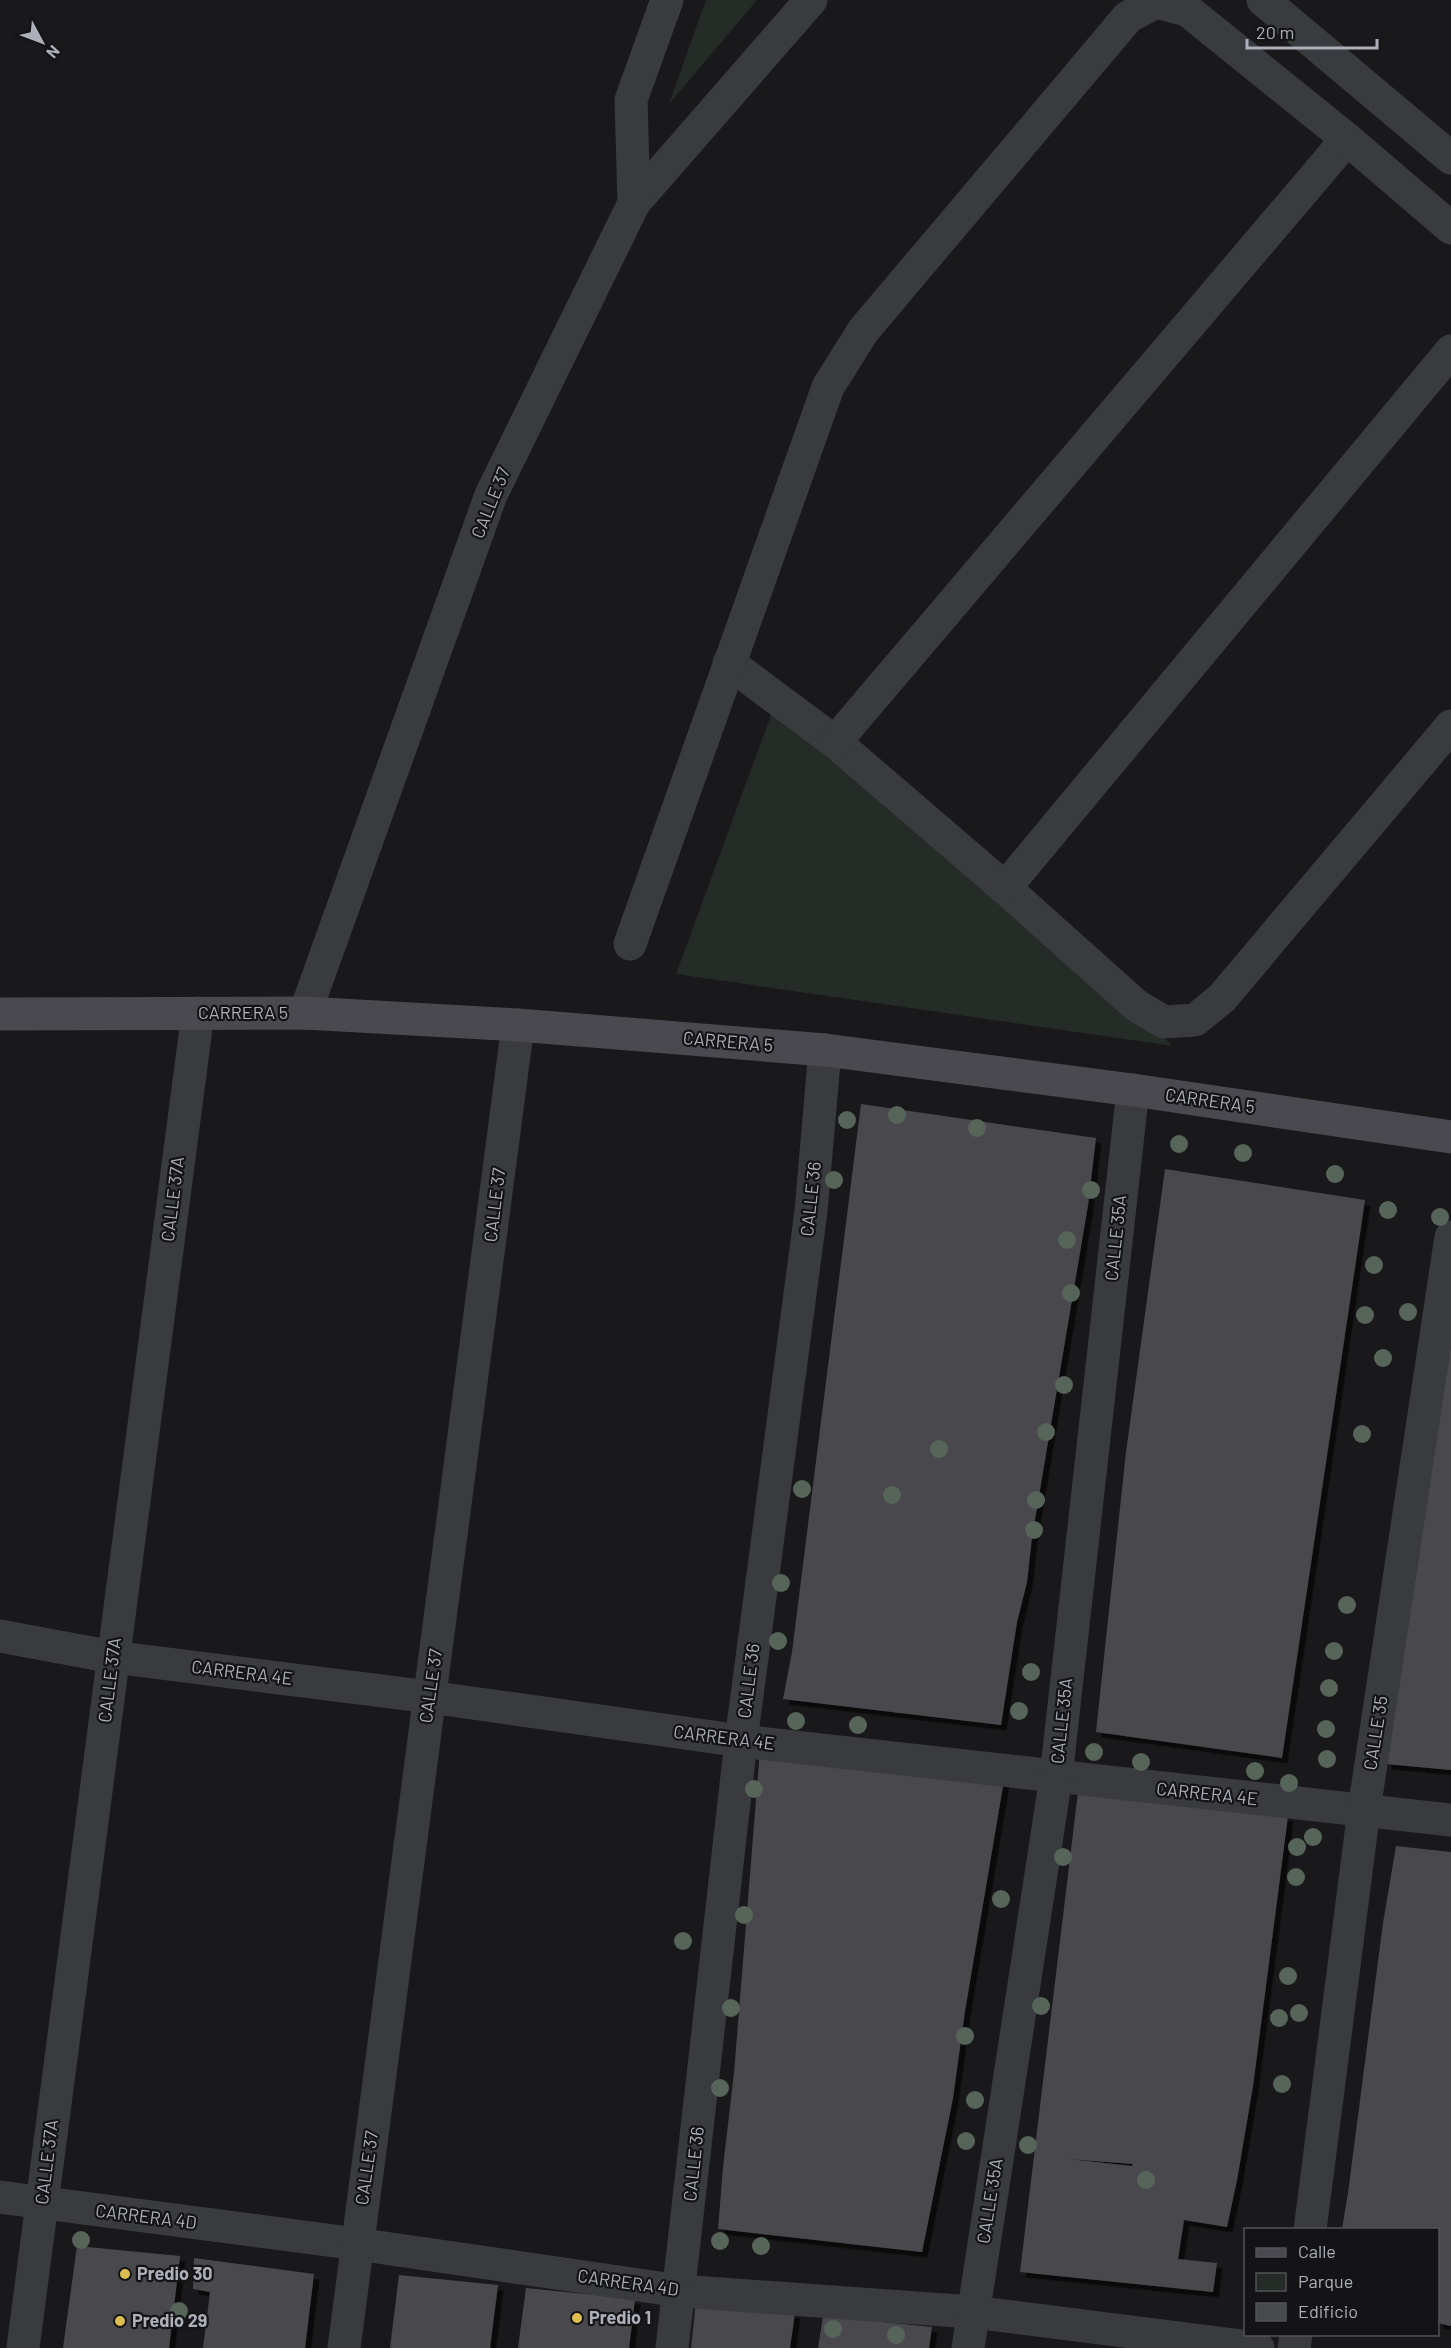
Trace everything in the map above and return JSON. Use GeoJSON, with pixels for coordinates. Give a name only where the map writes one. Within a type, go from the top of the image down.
{"type":"FeatureCollection","features":[{"type":"Feature","properties":{"kind":"street","name":"CALLE 37"},"geometry":{"type":"LineString","coordinates":[[305,1013],[491,495],[634,203],[631,100],[667,0]]}},
{"type":"Feature","properties":{"kind":"street"},"geometry":{"type":"LineString","coordinates":[[634,203],[811,0]]}},
{"type":"Feature","properties":{"kind":"street"},"geometry":{"type":"LineString","coordinates":[[1263,0],[1451,158]]}},
{"type":"Feature","properties":{"kind":"street"},"geometry":{"type":"LineString","coordinates":[[630,944],[828,387],[863,331],[1128,17],[1156,2],[1188,10],[1347,139],[1451,228]]}},
{"type":"Feature","properties":{"kind":"street"},"geometry":{"type":"LineString","coordinates":[[835,741],[1347,139]]}},
{"type":"Feature","properties":{"kind":"street"},"geometry":{"type":"LineString","coordinates":[[1005,888],[1451,351]]}},
{"type":"Feature","properties":{"kind":"street"},"geometry":{"type":"LineString","coordinates":[[729,663],[835,741],[1137,1006],[1164,1022],[1195,1020],[1222,998],[1451,726]]}},
{"type":"Feature","properties":{"kind":"street","name":"CALLE 37A"},"geometry":{"type":"LineString","coordinates":[[23,2348],[198,1013]]}},
{"type":"Feature","properties":{"kind":"street","name":"CARRERA 5"},"geometry":{"type":"LineString","coordinates":[[0,1014],[305,1013],[518,1025],[825,1050],[1133,1090],[1451,1137]]}},
{"type":"Feature","properties":{"kind":"street","name":"CALLE 37"},"geometry":{"type":"LineString","coordinates":[[344,2348],[518,1025]]}},
{"type":"Feature","properties":{"kind":"street","name":"CALLE 36"},"geometry":{"type":"LineString","coordinates":[[672,2348],[741,1741],[811,1211],[825,1050]]}},
{"type":"Feature","properties":{"kind":"street","name":"CALLE 35A"},"geometry":{"type":"LineString","coordinates":[[968,2348],[1056,1777],[1133,1090]]}},
{"type":"Feature","properties":{"kind":"street","name":"CALLE 35"},"geometry":{"type":"LineString","coordinates":[[1310,2228],[1364,1810],[1451,1237]]}},
{"type":"Feature","properties":{"kind":"street","name":"CARRERA 4E"},"geometry":{"type":"LineString","coordinates":[[0,1636],[113,1657],[430,1697],[741,1741],[1451,1820]]}},
{"type":"Feature","properties":{"kind":"street","name":"CARRERA 4D"},"geometry":{"type":"LineString","coordinates":[[0,2197],[357,2244],[680,2291],[972,2312],[1257,2348]]}},
{"type":"Feature","properties":{"kind":"green space"},"geometry":{"type":"Polygon","coordinates":[[[706,0],[757,0],[669,104],[706,0]]]}},
{"type":"Feature","properties":{"kind":"green space"},"geometry":{"type":"Polygon","coordinates":[[[774,707],[1173,1046],[676,974],[774,707]]]}},
{"type":"Feature","properties":{"kind":"building"},"geometry":{"type":"Polygon","coordinates":[[[861,1104],[1096,1138],[1088,1205],[1032,1537],[1027,1582],[1017,1622],[1001,1725],[783,1699],[792,1652],[861,1104]]]}},
{"type":"Feature","properties":{"kind":"building"},"geometry":{"type":"Polygon","coordinates":[[[1165,1169],[1365,1200],[1282,1758],[1096,1732],[1126,1452],[1165,1169]]]}},
{"type":"Feature","properties":{"kind":"building"},"geometry":{"type":"Polygon","coordinates":[[[1451,1294],[1451,1770],[1386,1764],[1451,1294]]]}},
{"type":"Feature","properties":{"kind":"building"},"geometry":{"type":"Polygon","coordinates":[[[760,1750],[1004,1780],[965,2011],[953,2098],[922,2252],[718,2229],[734,2073],[760,1750]]]}},
{"type":"Feature","properties":{"kind":"building"},"geometry":{"type":"Polygon","coordinates":[[[1078,1792],[1288,1816],[1253,2086],[1227,2227],[1184,2220],[1178,2259],[1217,2263],[1213,2292],[1020,2272],[1078,1792]],[[1068,2159],[1132,2166],[1133,2164],[1068,2159]]]}},
{"type":"Feature","properties":{"kind":"building"},"geometry":{"type":"Polygon","coordinates":[[[1396,1846],[1451,1852],[1451,2326],[1439,2323],[1439,2228],[1342,2228],[1383,1923],[1396,1846]]]}},
{"type":"Feature","properties":{"kind":"building"},"geometry":{"type":"Polygon","coordinates":[[[77,2246],[180,2256],[169,2348],[63,2348],[77,2246]]]}},
{"type":"Feature","properties":{"kind":"building"},"geometry":{"type":"Polygon","coordinates":[[[194,2258],[314,2274],[305,2348],[203,2348],[210,2292],[193,2289],[194,2258]]]}},
{"type":"Feature","properties":{"kind":"building"},"geometry":{"type":"Polygon","coordinates":[[[399,2275],[498,2285],[490,2348],[390,2348],[399,2275]]]}},
{"type":"Feature","properties":{"kind":"building","name":"Predio 1"},"geometry":{"type":"Polygon","coordinates":[[[526,2288],[635,2299],[629,2348],[518,2348],[526,2288]]]}},
{"type":"Feature","properties":{"kind":"building"},"geometry":{"type":"Polygon","coordinates":[[[696,2302],[795,2313],[790,2348],[691,2348],[696,2302]]]}},
{"type":"Feature","properties":{"kind":"building"},"geometry":{"type":"Polygon","coordinates":[[[823,2316],[932,2327],[929,2348],[818,2348],[823,2316]]]}},
{"type":"Feature","properties":{"kind":"place","name":"Predio 30"},"geometry":{"type":"Point","coordinates":[125,2274]}},
{"type":"Feature","properties":{"kind":"place","name":"Predio 1"},"geometry":{"type":"Point","coordinates":[577,2318]}},
{"type":"Feature","properties":{"kind":"place","name":"Predio 29"},"geometry":{"type":"Point","coordinates":[120,2321]}}]}
